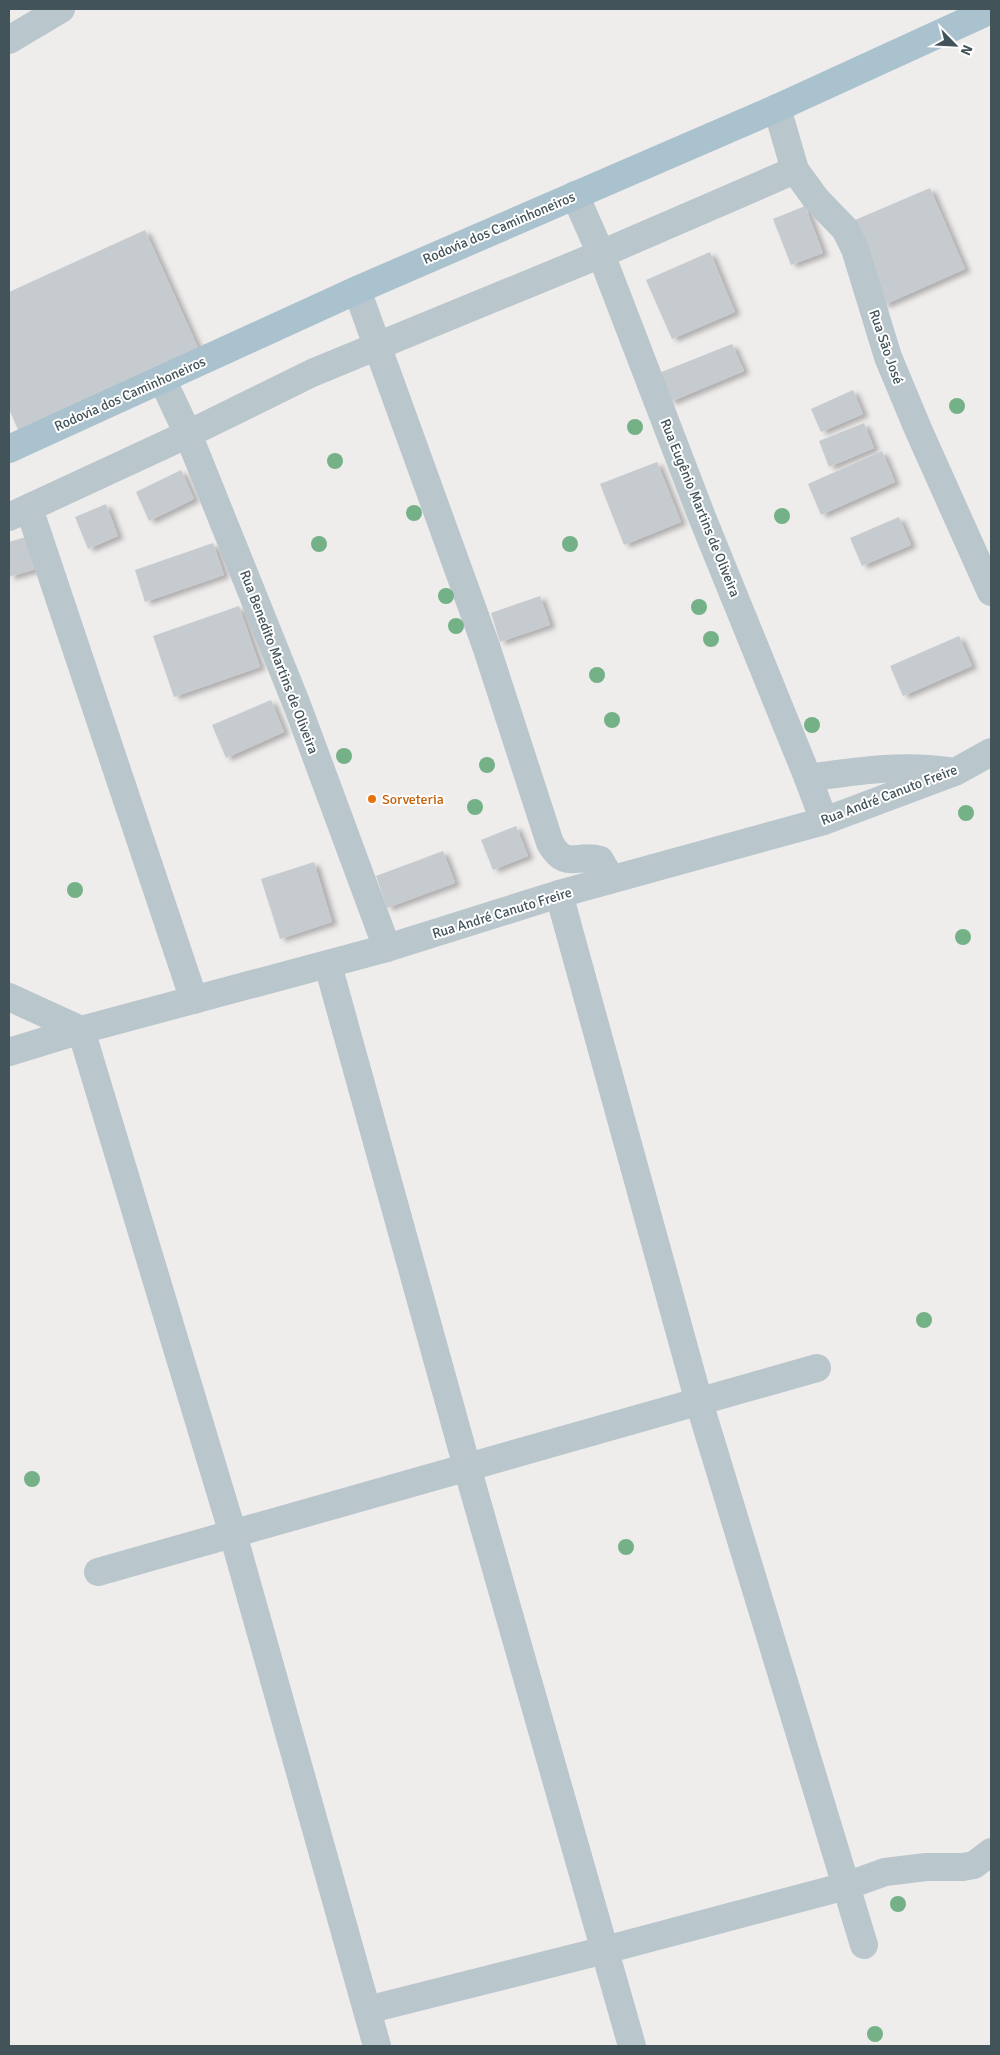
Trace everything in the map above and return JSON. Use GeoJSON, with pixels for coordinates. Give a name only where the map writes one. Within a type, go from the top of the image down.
{"type":"FeatureCollection","features":[{"type":"Feature","properties":{"kind":"main road","name":"Rodovia dos Caminhoneiros"},"geometry":{"type":"LineString","coordinates":[[9,449],[357,290],[777,108],[991,10]]}},
{"type":"Feature","properties":{"kind":"street"},"geometry":{"type":"LineString","coordinates":[[9,40],[61,9]]}},
{"type":"Feature","properties":{"kind":"street","name":"Rua São José"},"geometry":{"type":"LineString","coordinates":[[777,108],[795,170],[816,199],[845,229],[854,249],[888,357],[991,592]]}},
{"type":"Feature","properties":{"kind":"street"},"geometry":{"type":"LineString","coordinates":[[194,1000],[19,512],[312,374],[601,254],[795,170]]}},
{"type":"Feature","properties":{"kind":"street","name":"Rua Eugênio Martins de Oliveira"},"geometry":{"type":"LineString","coordinates":[[575,195],[601,254],[702,517],[824,821]]}},
{"type":"Feature","properties":{"kind":"street"},"geometry":{"type":"LineString","coordinates":[[357,290],[486,646],[550,843],[556,854],[565,859],[600,860],[612,879]]}},
{"type":"Feature","properties":{"kind":"street","name":"Rua Benedito Martins de Oliveira"},"geometry":{"type":"LineString","coordinates":[[162,379],[188,434],[297,705],[387,948]]}},
{"type":"Feature","properties":{"kind":"street","name":"Rua André Canuto Freire"},"geometry":{"type":"LineString","coordinates":[[9,1052],[81,1030],[328,965],[559,894],[824,821],[955,772],[991,752]]}},
{"type":"Feature","properties":{"kind":"street"},"geometry":{"type":"LineString","coordinates":[[808,778],[892,767],[924,767],[955,772]]}},
{"type":"Feature","properties":{"kind":"street"},"geometry":{"type":"LineString","coordinates":[[559,894],[699,1402],[864,1945]]}},
{"type":"Feature","properties":{"kind":"street"},"geometry":{"type":"LineString","coordinates":[[328,965],[467,1467],[632,2046]]}},
{"type":"Feature","properties":{"kind":"street"},"geometry":{"type":"LineString","coordinates":[[9,997],[81,1030],[233,1534],[377,2046]]}},
{"type":"Feature","properties":{"kind":"street"},"geometry":{"type":"LineString","coordinates":[[98,1572],[816,1368]]}},
{"type":"Feature","properties":{"kind":"street"},"geometry":{"type":"LineString","coordinates":[[367,2010],[605,1950],[846,1886],[884,1872],[926,1867],[963,1868],[974,1865],[991,1852]]}},
{"type":"Feature","properties":{"kind":"building"},"geometry":{"type":"Polygon","coordinates":[[[930,188],[965,269],[884,305],[848,223],[930,188]]]}},
{"type":"Feature","properties":{"kind":"building"},"geometry":{"type":"Polygon","coordinates":[[[805,206],[823,253],[791,265],[773,219],[805,206]]]}},
{"type":"Feature","properties":{"kind":"building"},"geometry":{"type":"Polygon","coordinates":[[[145,230],[199,350],[19,432],[9,409],[9,292],[145,230]]]}},
{"type":"Feature","properties":{"kind":"building"},"geometry":{"type":"Polygon","coordinates":[[[710,252],[735,312],[672,339],[646,280],[710,252]]]}},
{"type":"Feature","properties":{"kind":"building"},"geometry":{"type":"Polygon","coordinates":[[[732,344],[744,371],[670,402],[659,373],[732,344]]]}},
{"type":"Feature","properties":{"kind":"building"},"geometry":{"type":"Polygon","coordinates":[[[853,390],[863,414],[821,432],[811,409],[853,390]]]}},
{"type":"Feature","properties":{"kind":"building"},"geometry":{"type":"Polygon","coordinates":[[[864,423],[874,448],[829,467],[819,441],[864,423]]]}},
{"type":"Feature","properties":{"kind":"building"},"geometry":{"type":"Polygon","coordinates":[[[882,451],[895,482],[821,515],[808,484],[882,451]]]}},
{"type":"Feature","properties":{"kind":"building"},"geometry":{"type":"Polygon","coordinates":[[[657,462],[681,522],[624,545],[600,484],[657,462]]]}},
{"type":"Feature","properties":{"kind":"building"},"geometry":{"type":"Polygon","coordinates":[[[181,470],[194,499],[149,521],[136,492],[181,470]]]}},
{"type":"Feature","properties":{"kind":"building"},"geometry":{"type":"Polygon","coordinates":[[[106,504],[118,536],[88,549],[75,517],[106,504]]]}},
{"type":"Feature","properties":{"kind":"building"},"geometry":{"type":"Polygon","coordinates":[[[899,517],[911,545],[862,566],[850,538],[899,517]]]}},
{"type":"Feature","properties":{"kind":"building"},"geometry":{"type":"Polygon","coordinates":[[[26,537],[36,569],[9,577],[9,542],[26,537]]]}},
{"type":"Feature","properties":{"kind":"building"},"geometry":{"type":"Polygon","coordinates":[[[213,543],[224,575],[145,602],[135,570],[213,543]]]}},
{"type":"Feature","properties":{"kind":"building"},"geometry":{"type":"Polygon","coordinates":[[[540,596],[550,625],[500,642],[491,613],[540,596]]]}},
{"type":"Feature","properties":{"kind":"building"},"geometry":{"type":"Polygon","coordinates":[[[239,606],[260,667],[174,697],[153,636],[239,606]]]}},
{"type":"Feature","properties":{"kind":"building"},"geometry":{"type":"Polygon","coordinates":[[[959,636],[972,666],[903,696],[890,666],[959,636]]]}},
{"type":"Feature","properties":{"kind":"building"},"geometry":{"type":"Polygon","coordinates":[[[271,700],[284,732],[226,758],[212,725],[271,700]]]}},
{"type":"Feature","properties":{"kind":"building"},"geometry":{"type":"Polygon","coordinates":[[[516,826],[528,856],[493,870],[481,840],[516,826]]]}},
{"type":"Feature","properties":{"kind":"building"},"geometry":{"type":"Polygon","coordinates":[[[443,851],[455,883],[387,908],[376,876],[443,851]]]}},
{"type":"Feature","properties":{"kind":"building"},"geometry":{"type":"Polygon","coordinates":[[[314,862],[332,922],[280,939],[261,879],[314,862]]]}},
{"type":"Feature","properties":{"kind":"place","name":"Sorveteria"},"geometry":{"type":"Point","coordinates":[372,799]}}]}
